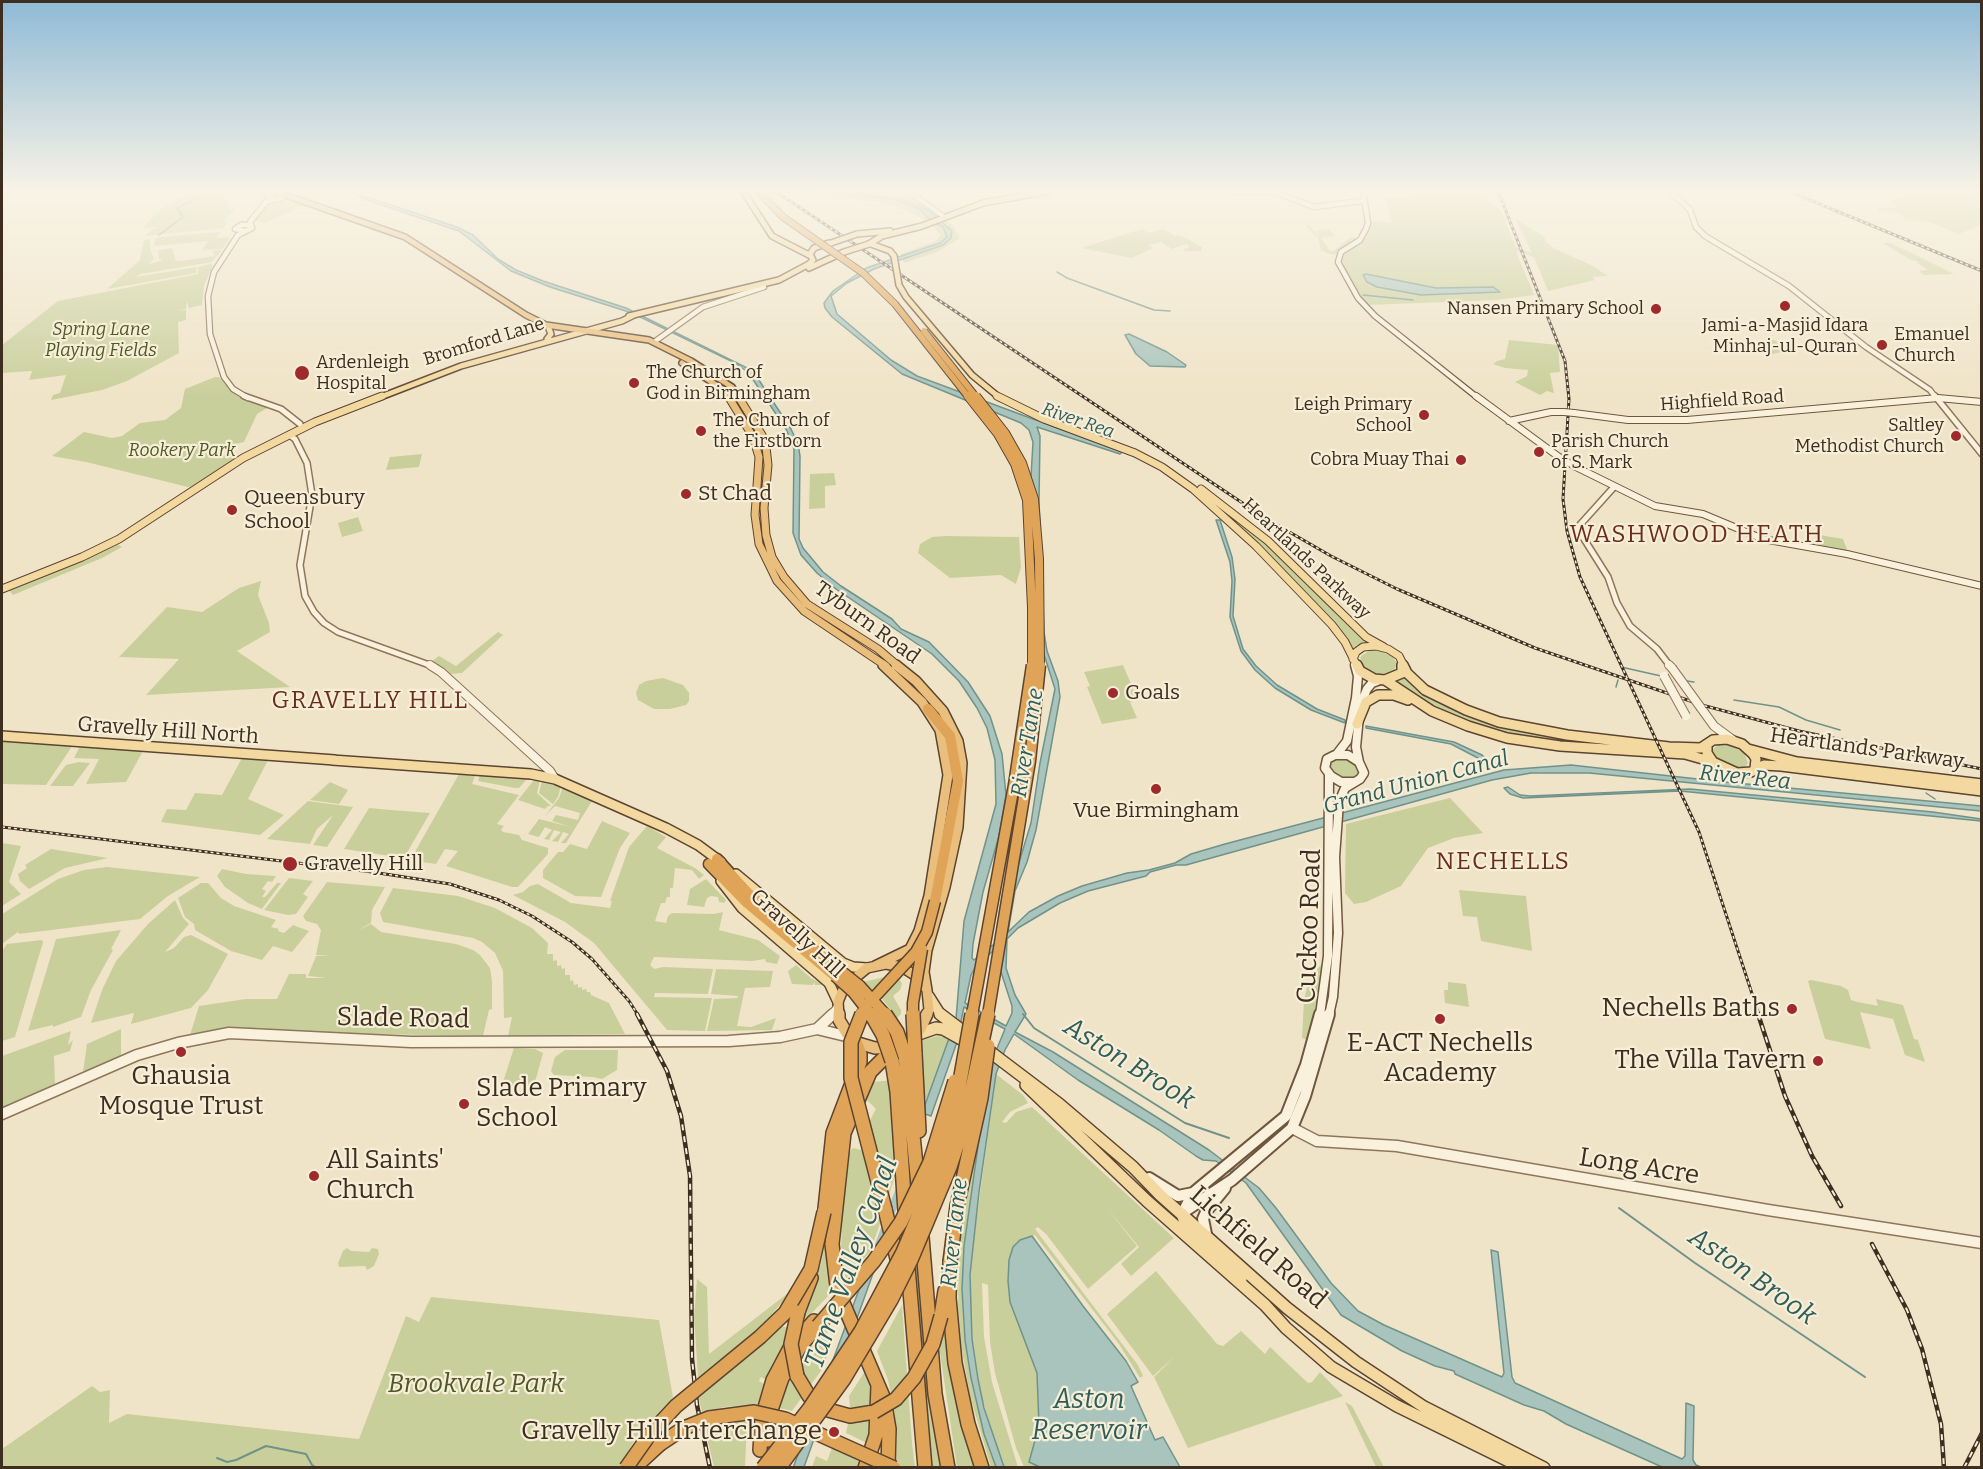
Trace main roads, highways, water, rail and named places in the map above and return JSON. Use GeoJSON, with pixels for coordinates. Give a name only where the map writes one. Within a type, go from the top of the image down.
{"type":"FeatureCollection","features":[{"type":"Feature","properties":{"kind":"highway","name":"Tyburn Road"},"geometry":{"type":"LineString","coordinates":[[441,260],[547,327],[604,332],[654,342],[654,345],[732,387],[762,435],[768,455],[764,508],[766,535],[772,557],[789,584],[807,604],[878,649],[898,664],[929,695],[943,711],[961,751],[962,786],[958,827],[945,887],[927,950],[924,972],[928,993]]}},
{"type":"Feature","properties":{"kind":"highway"},"geometry":{"type":"LineString","coordinates":[[764,1467],[809,1409],[861,1331],[903,1252],[940,1164],[951,1124],[985,954],[1032,665],[1031,562],[1027,500],[1015,464],[998,434],[895,304],[863,273],[844,260]]}},
{"type":"Feature","properties":{"kind":"highway"},"geometry":{"type":"LineString","coordinates":[[779,1467],[818,1417],[869,1338],[911,1260],[950,1167],[972,1094],[994,972],[1030,761],[1040,662],[1039,559],[1034,499],[1022,463],[1005,433],[957,370],[900,303],[867,271],[851,260]]}},
{"type":"Feature","properties":{"kind":"highway","name":"Tyburn Road"},"geometry":{"type":"LineString","coordinates":[[579,330],[629,338],[669,353],[724,390],[753,437],[759,457],[755,515],[759,544],[777,581],[804,611],[887,667],[928,709],[940,730],[948,760],[948,775],[929,896],[912,947],[904,953],[871,967]]}},
{"type":"Feature","properties":{"kind":"highway"},"geometry":{"type":"LineString","coordinates":[[915,1366],[893,1242],[852,1085],[849,1056],[854,1031],[862,1014],[916,952],[927,932],[935,901],[951,822],[957,774],[954,747],[950,736],[928,709]]}},
{"type":"Feature","properties":{"kind":"highway"},"geometry":{"type":"LineString","coordinates":[[713,861],[747,903],[838,974],[860,986],[886,1015],[910,1054],[918,1111],[920,1147],[917,1172]]}},
{"type":"Feature","properties":{"kind":"highway"},"geometry":{"type":"LineString","coordinates":[[945,887],[932,916],[914,984],[910,1054],[920,1219],[935,1394],[948,1467]]}},
{"type":"Feature","properties":{"kind":"highway"},"geometry":{"type":"LineString","coordinates":[[764,1439],[782,1378],[801,1345],[844,1287],[874,1261],[901,1222],[930,1162],[954,1084],[977,965],[985,954]]}},
{"type":"Feature","properties":{"kind":"highway"},"geometry":{"type":"LineString","coordinates":[[844,1287],[833,1264],[832,1236],[844,1133],[872,1068],[898,1045],[915,1035],[927,1016],[928,993],[919,978],[906,969],[891,965],[871,967],[849,980],[842,990],[838,1004],[839,1020],[852,1038],[860,1054],[860,1062],[836,1123],[817,1259],[796,1317],[791,1349],[795,1371],[804,1390],[815,1402],[831,1412],[850,1416],[874,1412],[896,1399],[909,1386],[923,1364],[935,1337],[950,1262],[957,1206],[981,1098],[993,1011],[994,972]]}},
{"type":"Feature","properties":{"kind":"highway"},"geometry":{"type":"LineString","coordinates":[[838,974],[872,1016],[883,1035],[892,1061],[897,1092],[915,1366],[925,1467]]}},
{"type":"Feature","properties":{"kind":"highway"},"geometry":{"type":"LineString","coordinates":[[852,1038],[875,1048],[898,1045]]}},
{"type":"Feature","properties":{"kind":"highway"},"geometry":{"type":"LineString","coordinates":[[626,1467],[650,1434],[676,1406],[760,1337],[784,1313],[797,1295],[810,1269],[824,1212]]}},
{"type":"Feature","properties":{"kind":"highway"},"geometry":{"type":"LineString","coordinates":[[950,1262],[955,1363],[968,1424],[982,1467]]}},
{"type":"Feature","properties":{"kind":"highway"},"geometry":{"type":"LineString","coordinates":[[844,1306],[878,1381],[888,1419],[888,1467]]}},
{"type":"Feature","properties":{"kind":"highway"},"geometry":{"type":"LineString","coordinates":[[865,1467],[876,1436],[878,1381]]}},
{"type":"Feature","properties":{"kind":"highway"},"geometry":{"type":"LineString","coordinates":[[634,1467],[660,1444],[690,1425],[721,1415],[747,1412],[766,1414],[791,1421],[894,1467]]}},
{"type":"Feature","properties":{"kind":"main road","name":"Bromford Lane"},"geometry":{"type":"LineString","coordinates":[[2,589],[82,557],[119,539],[243,458],[297,430],[477,357],[683,302],[788,277],[809,264],[811,260]]}},
{"type":"Feature","properties":{"kind":"main road","name":"Bromford Lane"},"geometry":{"type":"LineString","coordinates":[[683,302],[715,300],[736,292],[786,281],[824,260]]}},
{"type":"Feature","properties":{"kind":"main road","name":"Heartlands Parkway"},"geometry":{"type":"LineString","coordinates":[[897,260],[901,285],[906,297],[972,375],[998,397],[1036,416],[1135,453],[1162,467],[1193,489],[1242,532],[1332,625],[1345,642],[1354,662]]}},
{"type":"Feature","properties":{"kind":"main road"},"geometry":{"type":"LineString","coordinates":[[1339,260],[1353,291],[1375,316],[1509,421],[1559,457],[1614,487],[1655,506],[1702,514],[1763,539],[1847,554],[1982,586]]}},
{"type":"Feature","properties":{"kind":"main road","name":"Heartlands Parkway"},"geometry":{"type":"LineString","coordinates":[[901,285],[993,389],[1021,406],[1123,444],[1181,474],[1268,541],[1366,637],[1384,648]]}},
{"type":"Feature","properties":{"kind":"main road","name":"Bromford Lane"},"geometry":{"type":"LineString","coordinates":[[437,373],[634,315]]}},
{"type":"Feature","properties":{"kind":"main road"},"geometry":{"type":"LineString","coordinates":[[604,332],[602,328],[606,325]]}},
{"type":"Feature","properties":{"kind":"main road"},"geometry":{"type":"LineString","coordinates":[[547,327],[579,330]]}},
{"type":"Feature","properties":{"kind":"main road"},"geometry":{"type":"LineString","coordinates":[[547,327],[551,334],[547,339]]}},
{"type":"Feature","properties":{"kind":"main road","name":"Highfield Road"},"geometry":{"type":"LineString","coordinates":[[1509,421],[1551,412],[1628,420],[1687,420],[1938,398],[1982,402]]}},
{"type":"Feature","properties":{"kind":"main road"},"geometry":{"type":"LineString","coordinates":[[1337,754],[1347,741],[1358,676],[1354,662],[1356,652],[1362,647],[1384,648],[1394,652],[1414,681],[1439,698],[1499,722],[1567,735],[1638,744],[1695,748],[1710,742]]}},
{"type":"Feature","properties":{"kind":"main road"},"geometry":{"type":"LineString","coordinates":[[1354,662],[1367,676],[1383,680],[1419,704]]}},
{"type":"Feature","properties":{"kind":"main road"},"geometry":{"type":"LineString","coordinates":[[1332,827],[1333,814],[1343,791],[1363,775],[1364,770],[1359,762],[1356,747],[1360,706],[1366,689],[1372,683],[1397,677],[1402,673],[1402,662]]}},
{"type":"Feature","properties":{"kind":"main road"},"geometry":{"type":"LineString","coordinates":[[1358,724],[1366,702],[1378,695],[1394,695],[1468,726],[1525,742],[1685,754],[1713,762]]}},
{"type":"Feature","properties":{"kind":"main road","name":"Gravelly Hill North"},"geometry":{"type":"LineString","coordinates":[[2,736],[352,761]]}},
{"type":"Feature","properties":{"kind":"main road","name":"Heartlands Parkway"},"geometry":{"type":"LineString","coordinates":[[1710,742],[1734,741],[1748,749],[1797,762],[1982,784]]}},
{"type":"Feature","properties":{"kind":"main road"},"geometry":{"type":"LineString","coordinates":[[1710,742],[1707,753],[1713,762]]}},
{"type":"Feature","properties":{"kind":"main road"},"geometry":{"type":"LineString","coordinates":[[1748,749],[1756,759],[1755,768]]}},
{"type":"Feature","properties":{"kind":"main road"},"geometry":{"type":"LineString","coordinates":[[1354,782],[1341,782],[1329,775],[1326,762],[1337,754],[1348,755],[1359,762]]}},
{"type":"Feature","properties":{"kind":"main road","name":"Gravelly Hill"},"geometry":{"type":"LineString","coordinates":[[352,761],[531,774],[555,779],[684,837],[843,963],[853,967],[871,967]]}},
{"type":"Feature","properties":{"kind":"main road","name":"Heartlands Parkway"},"geometry":{"type":"LineString","coordinates":[[1713,762],[1737,773],[1745,773],[1764,765],[1781,766],[1982,791]]}},
{"type":"Feature","properties":{"kind":"main road"},"geometry":{"type":"LineString","coordinates":[[1329,775],[1329,804],[1333,814]]}},
{"type":"Feature","properties":{"kind":"main road","name":"Cuckoo Road"},"geometry":{"type":"LineString","coordinates":[[1182,1213],[1232,1180],[1292,1128],[1325,1035],[1333,997],[1338,933],[1332,827]]}},
{"type":"Feature","properties":{"kind":"main road","name":"Cuckoo Road"},"geometry":{"type":"LineString","coordinates":[[1182,1213],[1193,1193],[1286,1116],[1316,1036],[1328,956],[1332,827]]}},
{"type":"Feature","properties":{"kind":"main road","name":"Gravelly Hill"},"geometry":{"type":"LineString","coordinates":[[713,861],[742,908],[829,983],[838,1004]]}},
{"type":"Feature","properties":{"kind":"main road"},"geometry":{"type":"LineString","coordinates":[[928,993],[936,1010],[951,1028]]}},
{"type":"Feature","properties":{"kind":"main road"},"geometry":{"type":"LineString","coordinates":[[915,1035],[936,1029],[951,1028]]}},
{"type":"Feature","properties":{"kind":"main road","name":"Lichfield Road"},"geometry":{"type":"LineString","coordinates":[[951,1028],[1002,1063],[1132,1167],[1287,1308],[1357,1363],[1424,1407],[1544,1467]]}},
{"type":"Feature","properties":{"kind":"main road","name":"Lichfield Road"},"geometry":{"type":"LineString","coordinates":[[1002,1063],[1147,1201],[1265,1305],[1286,1328],[1331,1367],[1406,1411],[1523,1467]]}},
{"type":"Feature","properties":{"kind":"main road"},"geometry":{"type":"LineString","coordinates":[[1132,1167],[1174,1194],[1182,1196],[1193,1193]]}},
{"type":"Feature","properties":{"kind":"main road"},"geometry":{"type":"LineString","coordinates":[[1206,1235],[1203,1222],[1207,1210],[1232,1180]]}},
{"type":"Feature","properties":{"kind":"main road"},"geometry":{"type":"LineString","coordinates":[[1147,1201],[1171,1212],[1182,1213],[1187,1227],[1224,1261],[1265,1305]]}},
{"type":"Feature","properties":{"kind":"water"},"geometry":{"type":"Polygon","coordinates":[[[496,260],[543,281],[626,308],[753,371],[791,429],[798,444],[800,456],[799,539],[803,548],[823,572],[841,586],[892,619],[901,629],[929,642],[968,682],[990,716],[1002,754],[1006,795],[999,836],[983,892],[973,944],[972,958],[974,960],[1003,937],[1011,889],[1031,823],[1055,689],[1041,645],[1036,597],[1031,477],[1033,442],[1029,430],[1021,423],[902,374],[832,317],[825,308],[824,303],[833,291],[866,268],[891,260],[901,260],[874,269],[847,283],[831,296],[837,314],[891,360],[917,376],[1122,452],[1120,454],[1037,427],[1040,436],[1039,501],[1044,632],[1047,651],[1058,681],[1060,697],[1036,830],[1027,862],[1015,891],[1008,932],[1029,912],[1082,886],[1127,873],[1175,863],[1191,854],[1225,844],[1504,770],[1571,765],[1981,806],[1981,811],[1589,773],[1531,773],[1492,780],[1186,865],[1176,865],[1150,872],[1146,876],[1088,891],[1060,903],[1018,928],[1007,939],[1006,968],[1015,995],[1026,1014],[1015,1032],[1053,1052],[1209,1150],[1259,1188],[1331,1283],[1358,1311],[1384,1325],[1502,1377],[1504,1373],[1491,1250],[1498,1252],[1512,1377],[1515,1383],[1682,1459],[1685,1456],[1686,1403],[1694,1406],[1693,1460],[1701,1467],[1662,1467],[1566,1424],[1544,1411],[1524,1405],[1455,1374],[1454,1371],[1435,1366],[1402,1351],[1341,1315],[1246,1183],[1216,1161],[1203,1160],[1196,1156],[1159,1130],[1078,1080],[1014,1034],[996,1074],[970,1275],[972,1339],[978,1379],[984,1408],[1004,1467],[996,1467],[984,1434],[971,1378],[965,1340],[962,1289],[964,1246],[989,1068],[1005,1029],[964,1007],[956,1045],[931,1116],[922,1113],[956,1019],[964,921],[996,804],[995,760],[987,728],[959,681],[932,654],[836,589],[801,555],[793,533],[794,449],[786,429],[748,372],[733,362],[632,313],[550,287],[511,271],[496,260]],[[1001,944],[976,966],[971,975],[965,1003],[1006,1026],[1012,1013],[1012,1006],[1001,972],[1001,944]]]}},
{"type":"Feature","properties":{"kind":"water"},"geometry":{"type":"Polygon","coordinates":[[[1363,275],[1436,288],[1493,287],[1500,292],[1421,295],[1377,287],[1367,282],[1363,275]]]}},
{"type":"Feature","properties":{"kind":"water"},"geometry":{"type":"Polygon","coordinates":[[[1129,334],[1167,352],[1186,365],[1185,367],[1150,366],[1136,354],[1125,335],[1129,334]]]}},
{"type":"Feature","properties":{"kind":"water"},"geometry":{"type":"Polygon","coordinates":[[[1216,520],[1220,520],[1232,557],[1235,579],[1233,616],[1243,649],[1256,666],[1277,685],[1317,709],[1345,720],[1345,723],[1311,710],[1275,688],[1255,670],[1241,651],[1230,617],[1232,581],[1230,562],[1216,520]]]}},
{"type":"Feature","properties":{"kind":"water"},"geometry":{"type":"Polygon","coordinates":[[[1366,726],[1454,742],[1482,755],[1493,765],[1488,766],[1451,744],[1366,728],[1366,726]]]}},
{"type":"Feature","properties":{"kind":"water"},"geometry":{"type":"Polygon","coordinates":[[[1508,787],[1520,795],[1530,796],[1690,789],[1933,812],[1981,819],[1981,821],[1680,791],[1523,798],[1510,794],[1504,788],[1508,787]]]}},
{"type":"Feature","properties":{"kind":"water","name":"Aston Reservoir"},"geometry":{"type":"Polygon","coordinates":[[[1032,1236],[1126,1361],[1138,1382],[1131,1386],[1155,1440],[1163,1437],[1180,1467],[1042,1468],[1029,1462],[1039,1426],[1037,1373],[1010,1302],[1008,1281],[1009,1260],[1013,1247],[1020,1240],[1032,1236]]]}},
{"type":"Feature","properties":{"kind":"water"},"geometry":{"type":"Polygon","coordinates":[[[874,1249],[881,1251],[804,1467],[793,1468],[874,1249]]]}},
{"type":"Feature","properties":{"kind":"waterway"},"geometry":{"type":"LineString","coordinates":[[1057,272],[1067,278],[1154,310],[1170,311]]}},
{"type":"Feature","properties":{"kind":"waterway"},"geometry":{"type":"LineString","coordinates":[[1363,295],[1413,300]]}},
{"type":"Feature","properties":{"kind":"waterway"},"geometry":{"type":"LineString","coordinates":[[1621,667],[1661,676]]}},
{"type":"Feature","properties":{"kind":"waterway"},"geometry":{"type":"LineString","coordinates":[[1616,687],[1618,680]]}},
{"type":"Feature","properties":{"kind":"waterway"},"geometry":{"type":"LineString","coordinates":[[1687,681],[1694,682]]}},
{"type":"Feature","properties":{"kind":"waterway"},"geometry":{"type":"LineString","coordinates":[[1734,700],[1779,707],[1806,720],[1840,730]]}},
{"type":"Feature","properties":{"kind":"waterway"},"geometry":{"type":"LineString","coordinates":[[1926,793],[1935,799]]}},
{"type":"Feature","properties":{"kind":"waterway","name":"Aston Brook"},"geometry":{"type":"LineString","coordinates":[[1023,1014],[1034,1028],[1185,1123],[1229,1138]]}},
{"type":"Feature","properties":{"kind":"waterway","name":"Tame Valley Canal"},"geometry":{"type":"LineString","coordinates":[[889,1217],[900,1189]]}},
{"type":"Feature","properties":{"kind":"waterway","name":"Aston Brook"},"geometry":{"type":"LineString","coordinates":[[1619,1208],[1695,1263],[1865,1377]]}},
{"type":"Feature","properties":{"kind":"waterway","name":"Tame Valley Canal"},"geometry":{"type":"LineString","coordinates":[[879,1245],[886,1226]]}},
{"type":"Feature","properties":{"kind":"waterway"},"geometry":{"type":"LineString","coordinates":[[217,1458],[227,1462],[236,1460],[266,1446],[306,1454],[312,1465],[317,1468]]}},
{"type":"Feature","properties":{"kind":"railway"},"geometry":{"type":"LineString","coordinates":[[878,260],[1265,518],[1331,556],[1397,589],[1535,648],[1628,680]]}},
{"type":"Feature","properties":{"kind":"railway"},"geometry":{"type":"LineString","coordinates":[[1525,260],[1565,361],[1569,399],[1563,499],[1567,531],[1580,577],[1628,680]]}},
{"type":"Feature","properties":{"kind":"railway"},"geometry":{"type":"LineString","coordinates":[[1954,260],[1982,271]]}},
{"type":"Feature","properties":{"kind":"railway"},"geometry":{"type":"LineString","coordinates":[[1628,680],[1702,705],[1799,731],[1982,769]]}},
{"type":"Feature","properties":{"kind":"railway"},"geometry":{"type":"LineString","coordinates":[[1628,680],[1699,832],[1759,1015]]}},
{"type":"Feature","properties":{"kind":"railway"},"geometry":{"type":"LineString","coordinates":[[2,827],[372,872],[450,884],[499,900],[532,916],[572,942],[592,959],[629,1001],[638,1015]]}},
{"type":"Feature","properties":{"kind":"railway"},"geometry":{"type":"LineString","coordinates":[[637,1014],[667,1071],[681,1116],[690,1176],[692,1359],[697,1405],[710,1468]]}},
{"type":"Feature","properties":{"kind":"railway"},"geometry":{"type":"LineString","coordinates":[[1758,1014],[1785,1096],[1812,1156],[1841,1206]]}},
{"type":"Feature","properties":{"kind":"railway"},"geometry":{"type":"LineString","coordinates":[[1872,1244],[1907,1310],[1922,1349],[1941,1424],[1944,1468]]}},
{"type":"Feature","properties":{"kind":"railway"},"geometry":{"type":"LineString","coordinates":[[1964,1468],[1982,1433]]}},
{"type":"Feature","properties":{"kind":"place","name":"Jami-a-Masjid Idara Minhaj-ul-Quran"},"geometry":{"type":"Point","coordinates":[1785,306]}},
{"type":"Feature","properties":{"kind":"place","name":"Nansen Primary School"},"geometry":{"type":"Point","coordinates":[1656,309]}},
{"type":"Feature","properties":{"kind":"place","name":"Emanuel Church"},"geometry":{"type":"Point","coordinates":[1882,345]}},
{"type":"Feature","properties":{"kind":"place","name":"Ardenleigh Hospital"},"geometry":{"type":"Point","coordinates":[302,373]}},
{"type":"Feature","properties":{"kind":"place","name":"The Church of God in Birmingham"},"geometry":{"type":"Point","coordinates":[634,383]}},
{"type":"Feature","properties":{"kind":"place","name":"Leigh Primary School"},"geometry":{"type":"Point","coordinates":[1424,415]}},
{"type":"Feature","properties":{"kind":"place","name":"The Church of the Firstborn"},"geometry":{"type":"Point","coordinates":[701,431]}},
{"type":"Feature","properties":{"kind":"place","name":"Saltley Methodist Church"},"geometry":{"type":"Point","coordinates":[1956,436]}},
{"type":"Feature","properties":{"kind":"place","name":"Parish Church of S. Mark"},"geometry":{"type":"Point","coordinates":[1539,452]}},
{"type":"Feature","properties":{"kind":"place","name":"Cobra Muay Thai"},"geometry":{"type":"Point","coordinates":[1461,460]}},
{"type":"Feature","properties":{"kind":"place","name":"St Chad"},"geometry":{"type":"Point","coordinates":[686,494]}},
{"type":"Feature","properties":{"kind":"place","name":"Queensbury School"},"geometry":{"type":"Point","coordinates":[232,510]}},
{"type":"Feature","properties":{"kind":"place","name":"Goals"},"geometry":{"type":"Point","coordinates":[1113,693]}},
{"type":"Feature","properties":{"kind":"place","name":"Vue Birmingham"},"geometry":{"type":"Point","coordinates":[1156,789]}},
{"type":"Feature","properties":{"kind":"place","name":"Gravelly Hill"},"geometry":{"type":"Point","coordinates":[290,864]}},
{"type":"Feature","properties":{"kind":"place","name":"Nechells Baths"},"geometry":{"type":"Point","coordinates":[1792,1009]}},
{"type":"Feature","properties":{"kind":"place","name":"E-ACT Nechells Academy"},"geometry":{"type":"Point","coordinates":[1440,1019]}},
{"type":"Feature","properties":{"kind":"place","name":"Ghausia Mosque Trust"},"geometry":{"type":"Point","coordinates":[181,1052]}},
{"type":"Feature","properties":{"kind":"place","name":"The Villa Tavern"},"geometry":{"type":"Point","coordinates":[1818,1061]}},
{"type":"Feature","properties":{"kind":"place","name":"Slade Primary School"},"geometry":{"type":"Point","coordinates":[464,1104]}},
{"type":"Feature","properties":{"kind":"place","name":"All Saints' Church"},"geometry":{"type":"Point","coordinates":[314,1176]}},
{"type":"Feature","properties":{"kind":"place","name":"Gravelly Hill Interchange"},"geometry":{"type":"Point","coordinates":[834,1432]}},
{"type":"Feature","properties":{"kind":"district","name":"WASHWOOD HEATH"},"geometry":{"type":"Point","coordinates":[1697,535]}},
{"type":"Feature","properties":{"kind":"district","name":"GRAVELLY HILL"},"geometry":{"type":"Point","coordinates":[370,701]}},
{"type":"Feature","properties":{"kind":"district","name":"NECHELLS"},"geometry":{"type":"Point","coordinates":[1503,862]}},
{"type":"Feature","properties":{"kind":"park label","name":"Spring Lane Playing Fields"},"geometry":{"type":"Point","coordinates":[101,340]}},
{"type":"Feature","properties":{"kind":"park label","name":"Rookery Park"},"geometry":{"type":"Point","coordinates":[182,451]}},
{"type":"Feature","properties":{"kind":"park label","name":"Brookvale Park"},"geometry":{"type":"Point","coordinates":[476,1385]}},
{"type":"Feature","properties":{"kind":"water label","name":"River Rea"},"geometry":{"type":"Point","coordinates":[1078,421]}},
{"type":"Feature","properties":{"kind":"water label","name":"River Tame"},"geometry":{"type":"Point","coordinates":[1028,743]}},
{"type":"Feature","properties":{"kind":"water label","name":"River Rea"},"geometry":{"type":"Point","coordinates":[1745,778]}},
{"type":"Feature","properties":{"kind":"water label","name":"Grand Union Canal"},"geometry":{"type":"Point","coordinates":[1416,783]}},
{"type":"Feature","properties":{"kind":"water label","name":"River Tame"},"geometry":{"type":"Point","coordinates":[955,1233]}}]}
